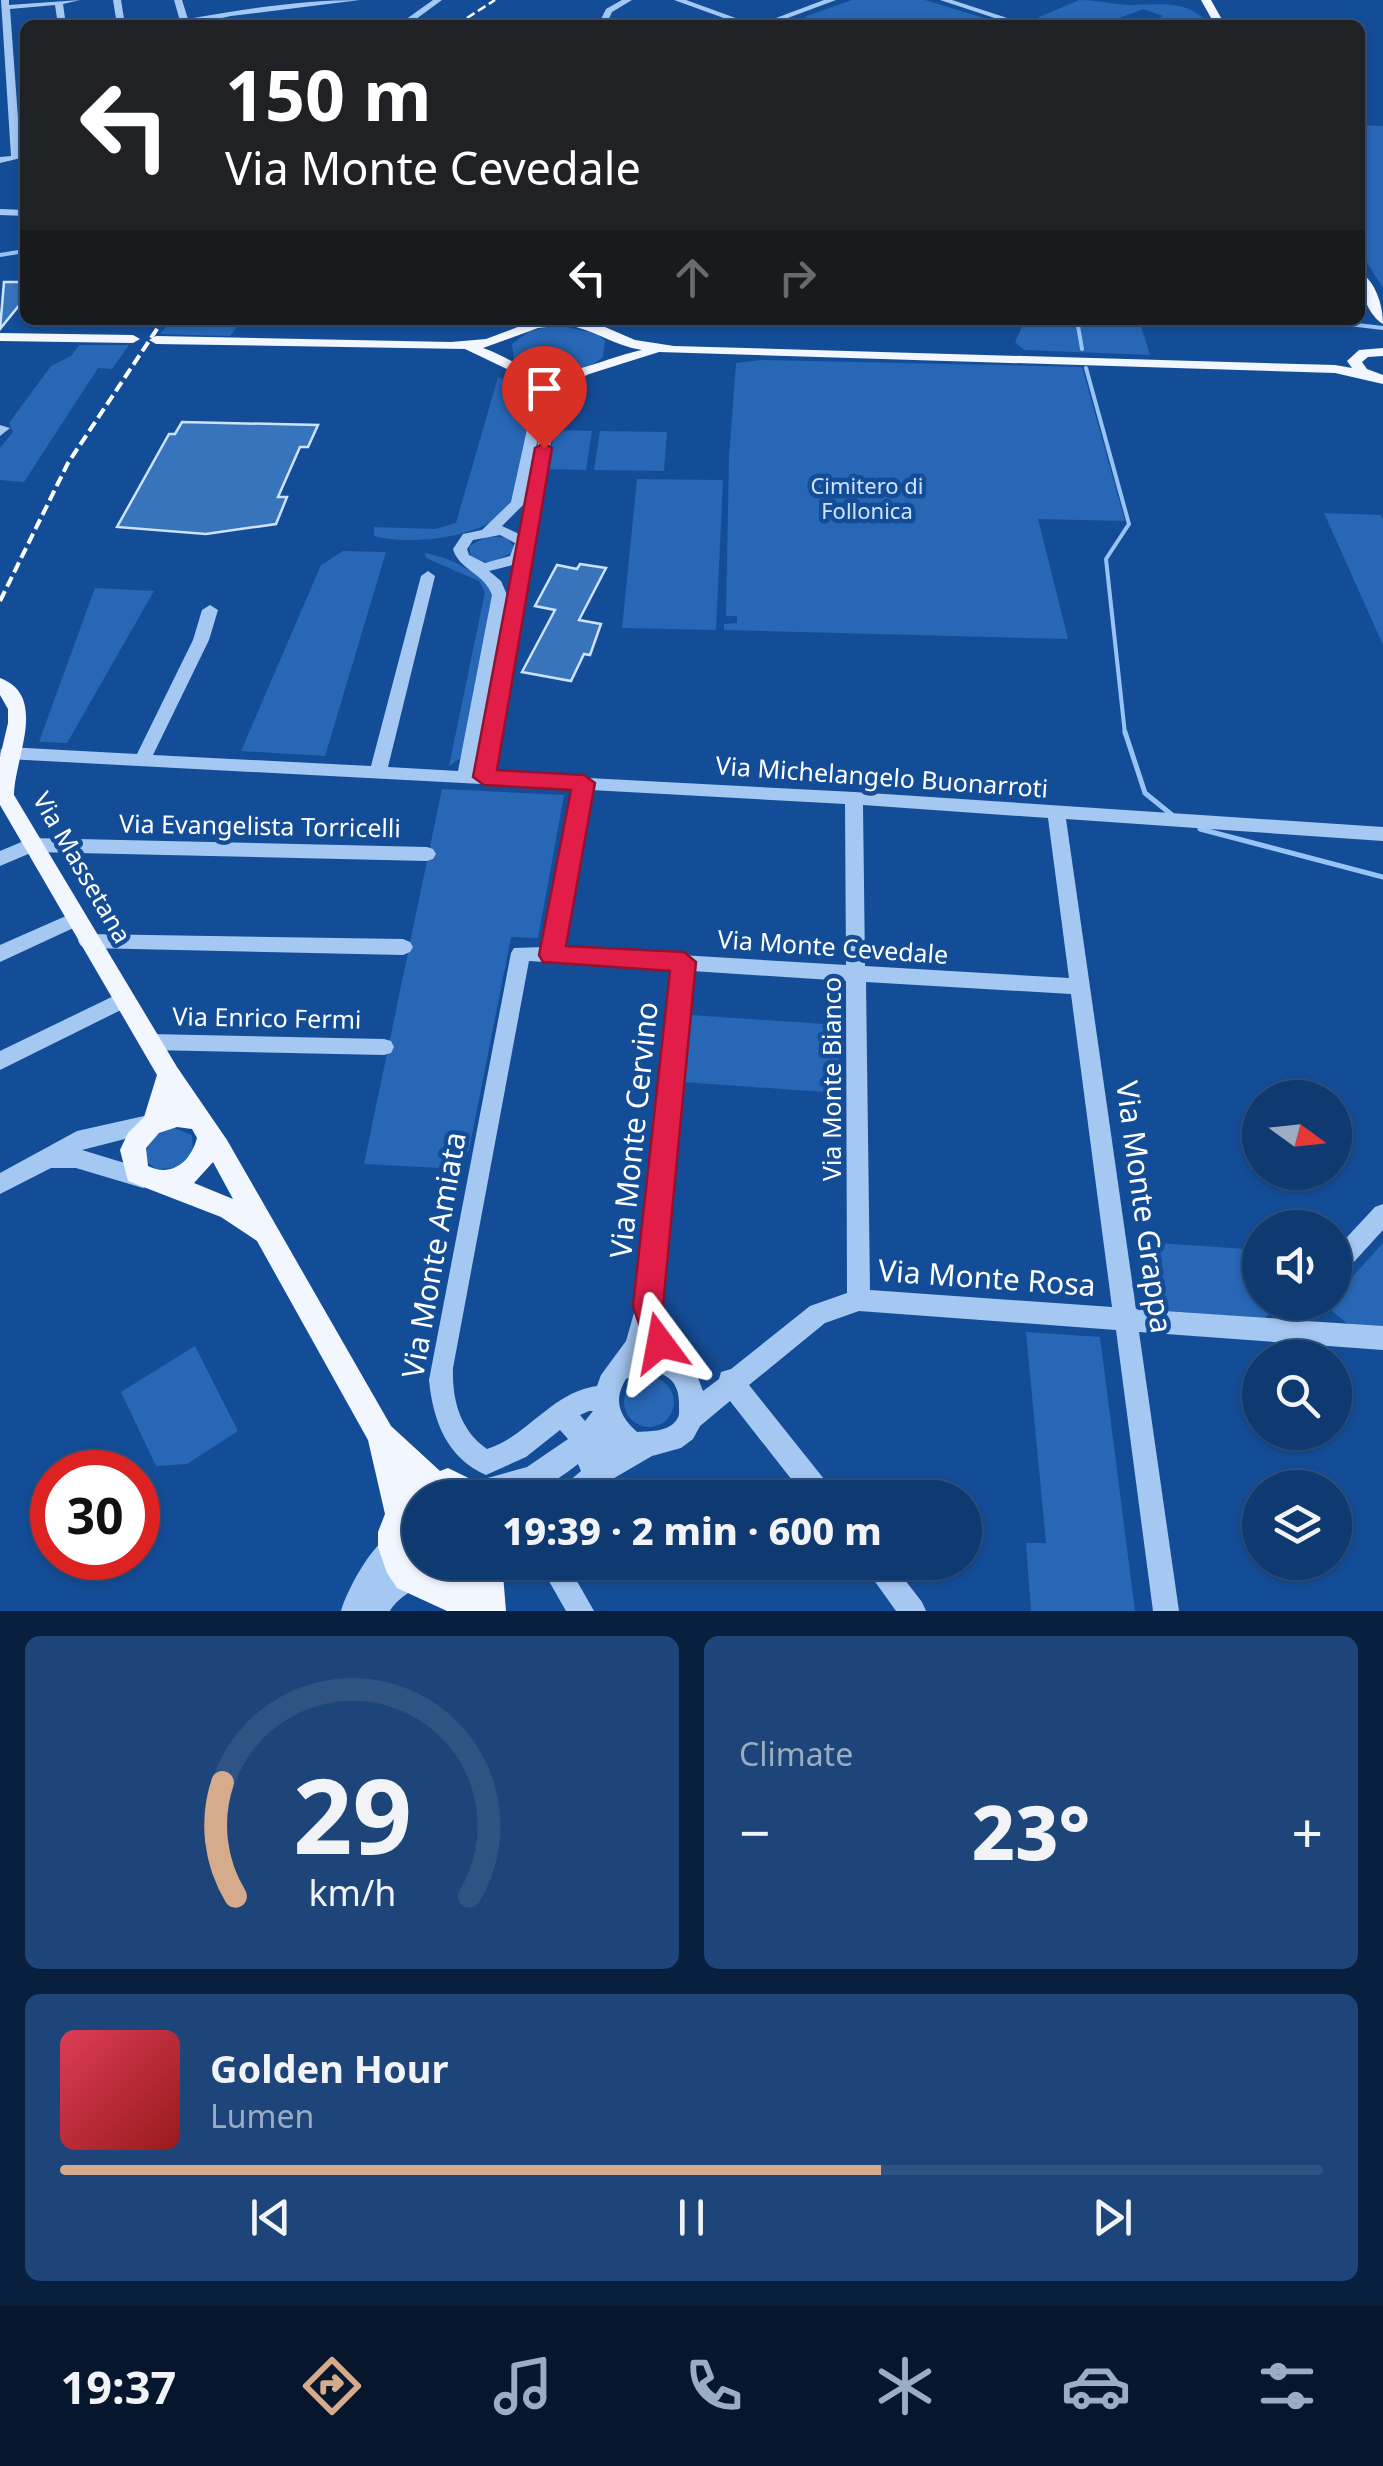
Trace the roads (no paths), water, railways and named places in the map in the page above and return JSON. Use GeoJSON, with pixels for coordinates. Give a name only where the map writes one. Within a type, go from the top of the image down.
{"type":"FeatureCollection","features":[{"type":"Feature","properties":{"kind":"main road"},"geometry":{"type":"LineString","coordinates":[[1365,286],[1382,318]]}},
{"type":"Feature","properties":{"kind":"main road"},"geometry":{"type":"LineString","coordinates":[[156,340],[451,346],[510,336],[534,325]]}},
{"type":"Feature","properties":{"kind":"main road"},"geometry":{"type":"LineString","coordinates":[[592,325],[609,336],[674,350]]}},
{"type":"Feature","properties":{"kind":"main road"},"geometry":{"type":"LineString","coordinates":[[504,358],[503,347],[510,336]]}},
{"type":"Feature","properties":{"kind":"main road"},"geometry":{"type":"LineString","coordinates":[[602,365],[614,350],[609,336]]}},
{"type":"Feature","properties":{"kind":"main road"},"geometry":{"type":"LineString","coordinates":[[0,337],[133,340]]}},
{"type":"Feature","properties":{"kind":"main road"},"geometry":{"type":"LineString","coordinates":[[1378,379],[1354,364],[1383,342]]}},
{"type":"Feature","properties":{"kind":"main road"},"geometry":{"type":"LineString","coordinates":[[451,346],[504,358],[521,371],[550,377],[584,373],[636,354],[674,350],[1335,369],[1378,379]]}},
{"type":"Feature","properties":{"kind":"main road"},"geometry":{"type":"LineString","coordinates":[[961,356],[1008,353],[1328,363],[1370,353]]}},
{"type":"Feature","properties":{"kind":"main road","name":"Via Massetana"},"geometry":{"type":"LineString","coordinates":[[0,684],[13,696],[18,711],[1,787],[31,845],[169,1074],[186,1095],[203,1130],[218,1148],[382,1436],[430,1480]]}},
{"type":"Feature","properties":{"kind":"main road"},"geometry":{"type":"LineString","coordinates":[[154,1123],[172,1116],[203,1130],[206,1154],[196,1168],[153,1180],[133,1166],[132,1150],[154,1123],[169,1074]]}},
{"type":"Feature","properties":{"kind":"main road","name":"Via Massetana"},"geometry":{"type":"LineString","coordinates":[[153,1180],[230,1209],[268,1238]]}},
{"type":"Feature","properties":{"kind":"main road","name":"Via Massetana"},"geometry":{"type":"LineString","coordinates":[[382,1436],[399,1513],[392,1548]]}},
{"type":"Feature","properties":{"kind":"main road"},"geometry":{"type":"LineString","coordinates":[[399,1513],[402,1509]]}},
{"type":"Feature","properties":{"kind":"main road"},"geometry":{"type":"LineString","coordinates":[[392,1548],[420,1582],[478,1611]]}},
{"type":"Feature","properties":{"kind":"main road"},"geometry":{"type":"LineString","coordinates":[[420,1582],[451,1584],[456,1580]]}},
{"type":"Feature","properties":{"kind":"main road"},"geometry":{"type":"LineString","coordinates":[[488,1580],[491,1611]]}},
{"type":"Feature","properties":{"kind":"street"},"geometry":{"type":"LineString","coordinates":[[0,160],[16,158],[16,102],[5,70],[10,47],[4,5],[76,0]]}},
{"type":"Feature","properties":{"kind":"street"},"geometry":{"type":"LineString","coordinates":[[227,0],[232,14]]}},
{"type":"Feature","properties":{"kind":"street"},"geometry":{"type":"LineString","coordinates":[[204,20],[292,4],[356,0]]}},
{"type":"Feature","properties":{"kind":"street"},"geometry":{"type":"LineString","coordinates":[[409,20],[438,0]]}},
{"type":"Feature","properties":{"kind":"street"},"geometry":{"type":"LineString","coordinates":[[605,20],[610,11],[628,0]]}},
{"type":"Feature","properties":{"kind":"street"},"geometry":{"type":"LineString","coordinates":[[678,0],[736,20]]}},
{"type":"Feature","properties":{"kind":"street"},"geometry":{"type":"LineString","coordinates":[[775,20],[832,0]]}},
{"type":"Feature","properties":{"kind":"street"},"geometry":{"type":"LineString","coordinates":[[944,0],[1009,20]]}},
{"type":"Feature","properties":{"kind":"street"},"geometry":{"type":"LineString","coordinates":[[0,96],[16,102]]}},
{"type":"Feature","properties":{"kind":"street"},"geometry":{"type":"LineString","coordinates":[[0,112],[16,102]]}},
{"type":"Feature","properties":{"kind":"street"},"geometry":{"type":"LineString","coordinates":[[0,138],[14,136]]}},
{"type":"Feature","properties":{"kind":"street"},"geometry":{"type":"LineString","coordinates":[[489,530],[518,503],[540,396],[537,386],[521,371]]}},
{"type":"Feature","properties":{"kind":"street"},"geometry":{"type":"LineString","coordinates":[[475,777],[553,398],[562,386],[584,373]]}},
{"type":"Feature","properties":{"kind":"street"},"geometry":{"type":"LineString","coordinates":[[475,777],[500,596],[496,584],[462,557],[461,545],[472,535],[489,530],[513,533],[523,549]]}},
{"type":"Feature","properties":{"kind":"street"},"geometry":{"type":"LineString","coordinates":[[473,565],[502,566],[523,549]]}},
{"type":"Feature","properties":{"kind":"street"},"geometry":{"type":"LineString","coordinates":[[378,771],[428,576]]}},
{"type":"Feature","properties":{"kind":"street"},"geometry":{"type":"LineString","coordinates":[[143,760],[201,640],[210,610]]}},
{"type":"Feature","properties":{"kind":"street","name":"Via Michelangelo Buonarroti"},"geometry":{"type":"LineString","coordinates":[[7,754],[854,798],[1383,834]]}},
{"type":"Feature","properties":{"kind":"street"},"geometry":{"type":"LineString","coordinates":[[552,955],[584,783]]}},
{"type":"Feature","properties":{"kind":"street","name":"Via Monte Bianco"},"geometry":{"type":"LineString","coordinates":[[854,798],[859,1300]]}},
{"type":"Feature","properties":{"kind":"street","name":"Via Monte Grappa"},"geometry":{"type":"LineString","coordinates":[[1056,812],[1166,1611]]}},
{"type":"Feature","properties":{"kind":"street"},"geometry":{"type":"LineString","coordinates":[[0,859],[31,845]]}},
{"type":"Feature","properties":{"kind":"street","name":"Via Evangelista Torricelli"},"geometry":{"type":"LineString","coordinates":[[31,845],[428,854]]}},
{"type":"Feature","properties":{"kind":"street"},"geometry":{"type":"LineString","coordinates":[[0,954],[75,919]]}},
{"type":"Feature","properties":{"kind":"street"},"geometry":{"type":"LineString","coordinates":[[88,941],[403,947]]}},
{"type":"Feature","properties":{"kind":"street","name":"Via Monte Cevedale"},"geometry":{"type":"LineString","coordinates":[[521,954],[1081,987]]}},
{"type":"Feature","properties":{"kind":"street","name":"Via Monte Amiata"},"geometry":{"type":"LineString","coordinates":[[521,954],[440,1385],[441,1401],[456,1430],[480,1460],[505,1455],[586,1398],[605,1405]]}},
{"type":"Feature","properties":{"kind":"street","name":"Via Monte Cervino"},"geometry":{"type":"LineString","coordinates":[[624,1366],[641,1334],[648,1306],[684,962]]}},
{"type":"Feature","properties":{"kind":"street"},"geometry":{"type":"LineString","coordinates":[[0,1061],[124,999]]}},
{"type":"Feature","properties":{"kind":"street","name":"Via Enrico Fermi"},"geometry":{"type":"LineString","coordinates":[[150,1042],[384,1047]]}},
{"type":"Feature","properties":{"kind":"street"},"geometry":{"type":"LineString","coordinates":[[0,1184],[84,1138],[154,1123]]}},
{"type":"Feature","properties":{"kind":"street"},"geometry":{"type":"LineString","coordinates":[[47,1158],[76,1158],[153,1180]]}},
{"type":"Feature","properties":{"kind":"street"},"geometry":{"type":"LineString","coordinates":[[1352,1248],[1383,1214]]}},
{"type":"Feature","properties":{"kind":"street","name":"Via Monte Rosa"},"geometry":{"type":"LineString","coordinates":[[584,1446],[675,1438],[690,1418],[730,1381],[818,1314],[859,1300],[1383,1338]]}},
{"type":"Feature","properties":{"kind":"street","name":"Via Monte Cervino"},"geometry":{"type":"LineString","coordinates":[[648,1306],[680,1372]]}},
{"type":"Feature","properties":{"kind":"street"},"geometry":{"type":"LineString","coordinates":[[1294,1320],[1294,1332]]}},
{"type":"Feature","properties":{"kind":"street"},"geometry":{"type":"LineString","coordinates":[[624,1366],[649,1358],[680,1372],[730,1381],[808,1480]]}},
{"type":"Feature","properties":{"kind":"street","name":"Via Monte Rosa"},"geometry":{"type":"LineString","coordinates":[[536,1480],[584,1446],[605,1405],[612,1379],[624,1366]]}},
{"type":"Feature","properties":{"kind":"street"},"geometry":{"type":"LineString","coordinates":[[680,1372],[693,1399],[690,1418]]}},
{"type":"Feature","properties":{"kind":"street"},"geometry":{"type":"LineString","coordinates":[[589,1480],[636,1444],[618,1435],[605,1405]]}},
{"type":"Feature","properties":{"kind":"street"},"geometry":{"type":"LineString","coordinates":[[564,1415],[584,1446],[595,1475]]}},
{"type":"Feature","properties":{"kind":"street","name":"Via Monte Rosa"},"geometry":{"type":"LineString","coordinates":[[523,1480],[542,1474]]}},
{"type":"Feature","properties":{"kind":"street"},"geometry":{"type":"LineString","coordinates":[[354,1611],[362,1587],[392,1548]]}},
{"type":"Feature","properties":{"kind":"street"},"geometry":{"type":"LineString","coordinates":[[561,1580],[581,1611]]}},
{"type":"Feature","properties":{"kind":"street"},"geometry":{"type":"LineString","coordinates":[[888,1580],[913,1611]]}},
{"type":"Feature","properties":{"kind":"street"},"geometry":{"type":"LineString","coordinates":[[375,1611],[385,1593],[420,1582]]}},
{"type":"Feature","properties":{"kind":"waterway"},"geometry":{"type":"LineString","coordinates":[[0,255],[20,252]]}},
{"type":"Feature","properties":{"kind":"waterway"},"geometry":{"type":"LineString","coordinates":[[1078,325],[1082,349]]}},
{"type":"Feature","properties":{"kind":"waterway"},"geometry":{"type":"LineString","coordinates":[[1357,325],[1383,328]]}},
{"type":"Feature","properties":{"kind":"waterway"},"geometry":{"type":"LineString","coordinates":[[1086,368],[1129,524],[1106,559],[1125,734]]}},
{"type":"Feature","properties":{"kind":"waterway"},"geometry":{"type":"LineString","coordinates":[[1125,732],[1145,793],[1172,815]]}},
{"type":"Feature","properties":{"kind":"waterway"},"geometry":{"type":"LineString","coordinates":[[1200,829],[1383,877]]}},
{"type":"Feature","properties":{"kind":"railway"},"geometry":{"type":"LineString","coordinates":[[464,20],[495,0]]}},
{"type":"Feature","properties":{"kind":"railway"},"geometry":{"type":"LineString","coordinates":[[0,601],[68,463],[160,325]]}},
{"type":"Feature","properties":{"kind":"park label","name":"Cimitero di Follonica"},"geometry":{"type":"Point","coordinates":[867,498]}}]}
